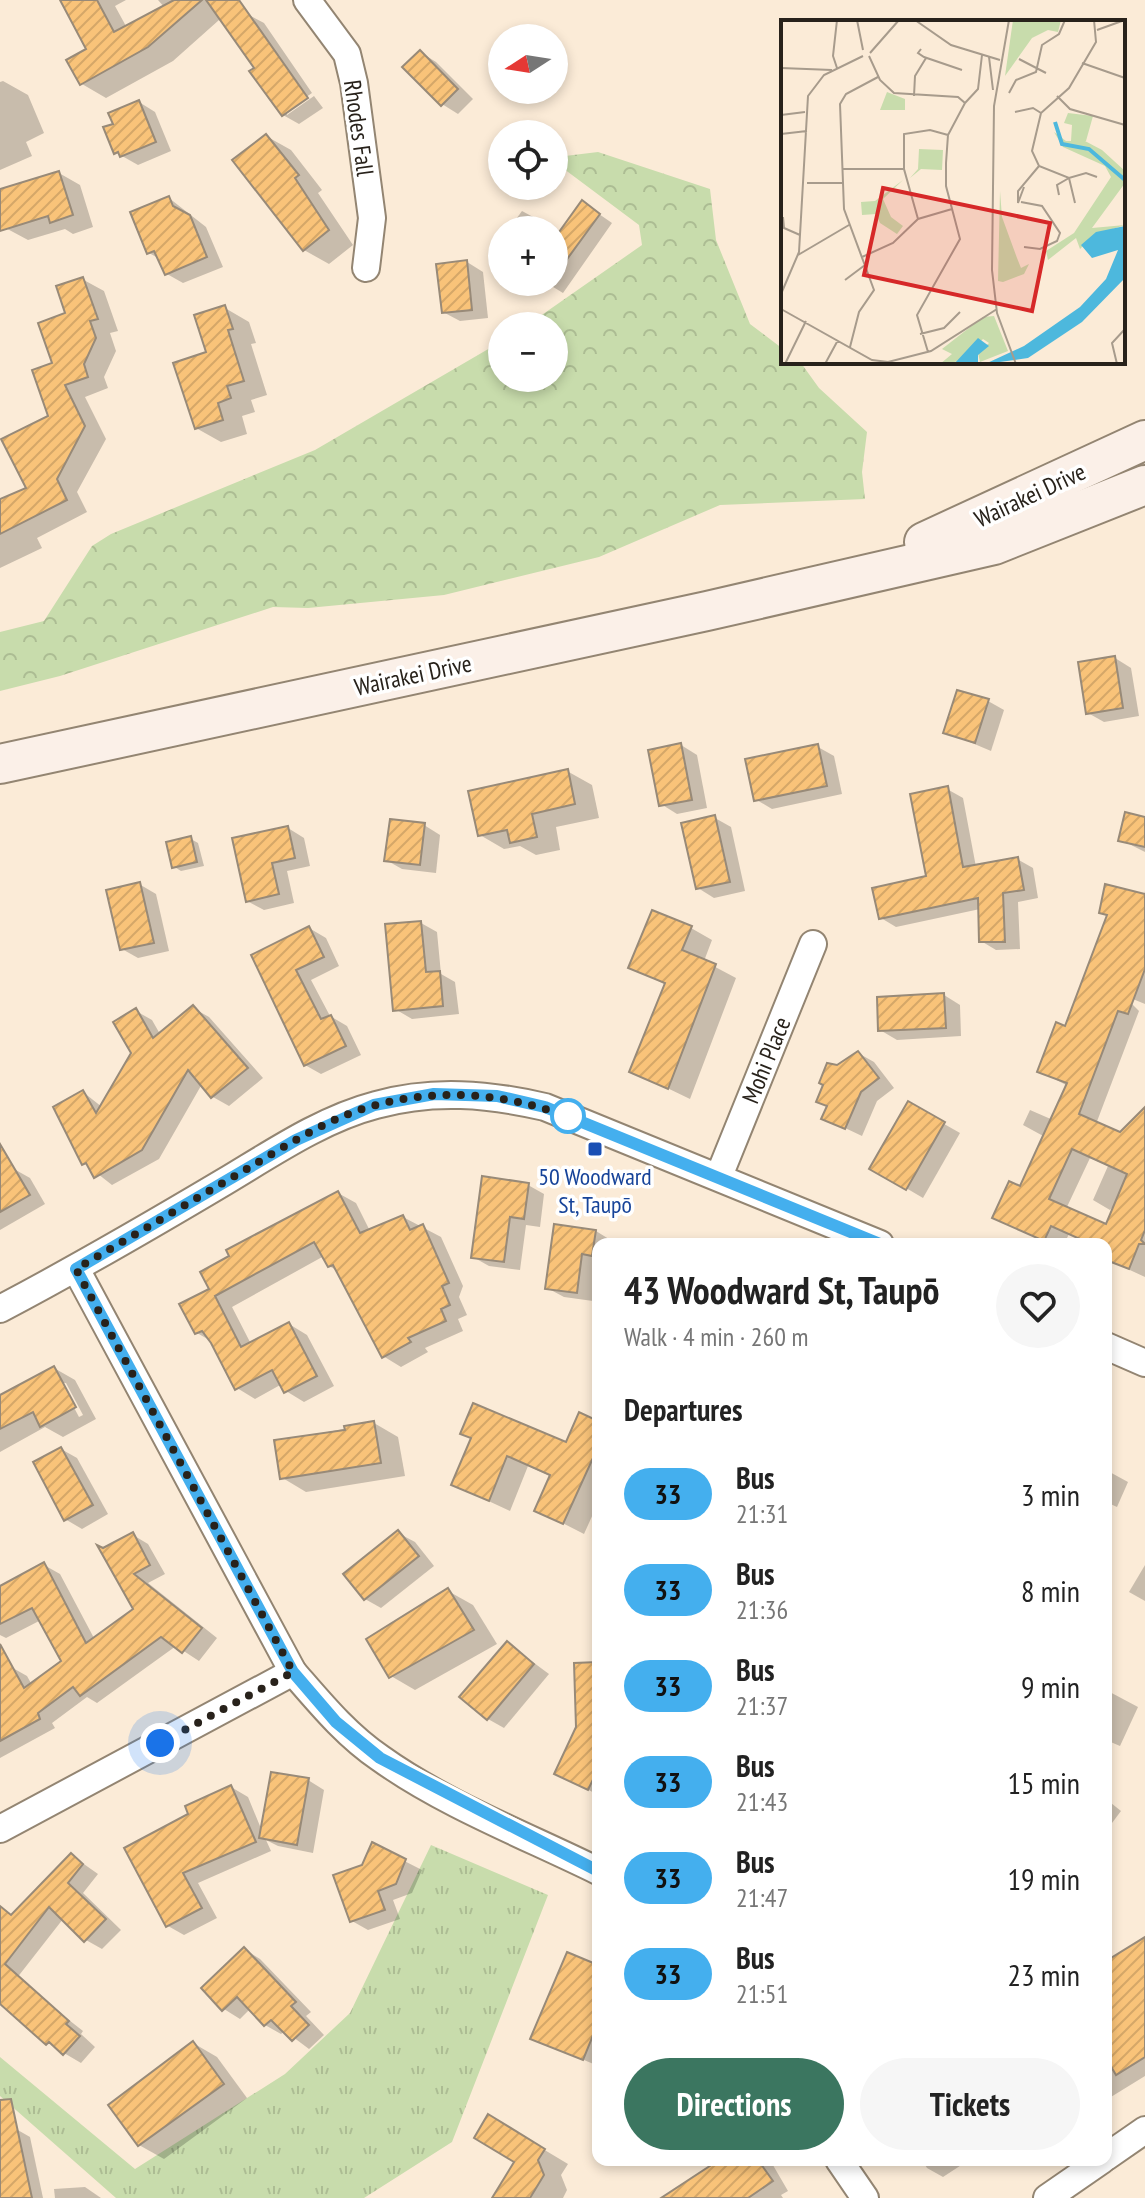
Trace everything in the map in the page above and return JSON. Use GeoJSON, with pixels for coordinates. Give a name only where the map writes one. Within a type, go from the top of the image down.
{"type":"FeatureCollection","features":[{"type":"Feature","properties":{"kind":"main road","name":"Wairakei Drive"},"geometry":{"type":"LineString","coordinates":[[826,584],[969,523],[1145,440]]}},
{"type":"Feature","properties":{"kind":"main road","name":"Wairakei Drive"},"geometry":{"type":"LineString","coordinates":[[0,764],[994,545],[1145,485]]}},
{"type":"Feature","properties":{"kind":"street","name":"Rhodes Fall"},"geometry":{"type":"LineString","coordinates":[[307,0],[347,54],[354,83],[372,218],[366,268]]}},
{"type":"Feature","properties":{"kind":"street","name":"Mohi Place"},"geometry":{"type":"LineString","coordinates":[[719,1176],[813,944]]}},
{"type":"Feature","properties":{"kind":"street"},"geometry":{"type":"LineString","coordinates":[[0,1309],[76,1269],[296,1140],[374,1105],[434,1094],[497,1096],[545,1107],[866,1238]]}},
{"type":"Feature","properties":{"kind":"street"},"geometry":{"type":"LineString","coordinates":[[76,1269],[293,1672],[336,1722],[380,1758],[592,1868]]}},
{"type":"Feature","properties":{"kind":"street"},"geometry":{"type":"LineString","coordinates":[[1112,1349],[1145,1363]]}},
{"type":"Feature","properties":{"kind":"street"},"geometry":{"type":"LineString","coordinates":[[0,1829],[293,1672]]}},
{"type":"Feature","properties":{"kind":"street"},"geometry":{"type":"LineString","coordinates":[[1112,2153],[1145,2130]]}},
{"type":"Feature","properties":{"kind":"street"},"geometry":{"type":"LineString","coordinates":[[843,2166],[865,2198]]}},
{"type":"Feature","properties":{"kind":"street"},"geometry":{"type":"LineString","coordinates":[[1047,2198],[1094,2166]]}},
{"type":"Feature","properties":{"kind":"green space"},"geometry":{"type":"Polygon","coordinates":[[[598,152],[710,189],[716,240],[750,324],[781,347],[781,364],[802,364],[819,388],[867,432],[862,472],[865,499],[720,505],[599,557],[444,595],[308,608],[273,607],[60,676],[0,691],[0,632],[44,621],[92,546],[111,534],[315,450],[488,349],[488,392],[568,392],[568,312],[546,312],[642,245],[639,225],[568,172],[568,156],[598,152]]]}},
{"type":"Feature","properties":{"kind":"green space"},"geometry":{"type":"Polygon","coordinates":[[[431,1845],[548,1895],[452,2142],[364,2198],[116,2198],[0,2096],[0,2057],[135,2169],[285,2074],[350,2013],[431,1845]]]}},
{"type":"Feature","properties":{"kind":"building"},"geometry":{"type":"Polygon","coordinates":[[[60,0],[97,0],[114,32],[174,0],[202,0],[148,47],[80,85],[66,60],[86,49],[60,0]]]}},
{"type":"Feature","properties":{"kind":"building"},"geometry":{"type":"Polygon","coordinates":[[[206,0],[239,0],[308,98],[282,116],[249,71],[254,68],[206,0]]]}},
{"type":"Feature","properties":{"kind":"building"},"geometry":{"type":"Polygon","coordinates":[[[420,50],[458,89],[441,106],[402,67],[420,50]]]}},
{"type":"Feature","properties":{"kind":"building"},"geometry":{"type":"Polygon","coordinates":[[[139,100],[156,142],[120,157],[118,152],[114,154],[103,127],[113,124],[108,113],[139,100]]]}},
{"type":"Feature","properties":{"kind":"building"},"geometry":{"type":"Polygon","coordinates":[[[266,134],[299,175],[295,178],[329,230],[303,251],[232,160],[266,134]]]}},
{"type":"Feature","properties":{"kind":"building"},"geometry":{"type":"Polygon","coordinates":[[[59,171],[73,215],[50,223],[48,216],[0,231],[0,189],[59,171]]]}},
{"type":"Feature","properties":{"kind":"building"},"geometry":{"type":"Polygon","coordinates":[[[169,196],[173,206],[190,215],[207,257],[165,275],[154,251],[147,254],[130,212],[169,196]]]}},
{"type":"Feature","properties":{"kind":"building"},"geometry":{"type":"Polygon","coordinates":[[[582,200],[600,214],[568,258],[568,220],[582,200]]]}},
{"type":"Feature","properties":{"kind":"building"},"geometry":{"type":"Polygon","coordinates":[[[467,260],[472,310],[442,313],[436,264],[467,260]]]}},
{"type":"Feature","properties":{"kind":"building"},"geometry":{"type":"Polygon","coordinates":[[[83,277],[98,319],[90,321],[96,338],[84,364],[88,377],[65,385],[85,426],[57,479],[67,500],[0,534],[0,499],[26,488],[1,439],[48,416],[32,370],[52,363],[38,323],[65,313],[56,286],[83,277]]]}},
{"type":"Feature","properties":{"kind":"building"},"geometry":{"type":"Polygon","coordinates":[[[225,305],[233,329],[228,330],[244,381],[227,386],[231,398],[218,403],[223,420],[195,429],[173,363],[206,352],[194,315],[225,305]]]}},
{"type":"Feature","properties":{"kind":"building"},"geometry":{"type":"Polygon","coordinates":[[[1115,656],[1123,708],[1086,714],[1078,662],[1115,656]]]}},
{"type":"Feature","properties":{"kind":"building"},"geometry":{"type":"Polygon","coordinates":[[[957,690],[989,699],[975,743],[943,733],[957,690]]]}},
{"type":"Feature","properties":{"kind":"building"},"geometry":{"type":"Polygon","coordinates":[[[681,743],[692,800],[659,806],[648,750],[681,743]]]}},
{"type":"Feature","properties":{"kind":"building"},"geometry":{"type":"Polygon","coordinates":[[[818,744],[827,786],[754,801],[745,759],[818,744]]]}},
{"type":"Feature","properties":{"kind":"building"},"geometry":{"type":"Polygon","coordinates":[[[568,769],[575,804],[532,814],[537,837],[510,843],[507,830],[478,836],[468,791],[568,769]]]}},
{"type":"Feature","properties":{"kind":"building"},"geometry":{"type":"Polygon","coordinates":[[[948,786],[963,867],[1018,857],[1024,890],[1003,893],[1005,942],[979,942],[978,898],[879,919],[872,888],[926,876],[910,794],[948,786]]]}},
{"type":"Feature","properties":{"kind":"building"},"geometry":{"type":"Polygon","coordinates":[[[1125,812],[1145,817],[1145,847],[1118,841],[1125,812]]]}},
{"type":"Feature","properties":{"kind":"building"},"geometry":{"type":"Polygon","coordinates":[[[715,815],[730,882],[696,889],[681,823],[715,815]]]}},
{"type":"Feature","properties":{"kind":"building"},"geometry":{"type":"Polygon","coordinates":[[[390,819],[425,823],[420,865],[384,861],[390,819]]]}},
{"type":"Feature","properties":{"kind":"building"},"geometry":{"type":"Polygon","coordinates":[[[288,826],[295,858],[272,863],[279,894],[246,902],[232,838],[288,826]]]}},
{"type":"Feature","properties":{"kind":"building"},"geometry":{"type":"Polygon","coordinates":[[[191,836],[197,862],[172,868],[166,842],[191,836]]]}},
{"type":"Feature","properties":{"kind":"building"},"geometry":{"type":"Polygon","coordinates":[[[140,882],[154,943],[120,950],[106,890],[140,882]]]}},
{"type":"Feature","properties":{"kind":"building"},"geometry":{"type":"Polygon","coordinates":[[[1105,884],[1145,894],[1145,969],[1128,1014],[1118,1011],[1079,1114],[1120,1132],[1145,1107],[1145,1230],[1141,1240],[1145,1244],[1139,1244],[1129,1269],[1112,1262],[1112,1238],[1078,1238],[1051,1226],[1045,1238],[1037,1238],[992,1218],[1009,1181],[1020,1186],[1067,1083],[1037,1072],[1056,1022],[1065,1026],[1107,915],[1099,913],[1105,884]],[[1072,1149],[1049,1199],[1106,1224],[1127,1174],[1072,1149]]]}},
{"type":"Feature","properties":{"kind":"building"},"geometry":{"type":"Polygon","coordinates":[[[652,910],[692,926],[682,950],[716,964],[668,1089],[629,1072],[665,983],[628,968],[652,910]]]}},
{"type":"Feature","properties":{"kind":"building"},"geometry":{"type":"Polygon","coordinates":[[[421,921],[426,972],[440,971],[443,1006],[393,1011],[385,924],[421,921]]]}},
{"type":"Feature","properties":{"kind":"building"},"geometry":{"type":"Polygon","coordinates":[[[309,926],[324,957],[296,970],[321,1019],[331,1015],[346,1046],[304,1066],[251,955],[309,926]]]}},
{"type":"Feature","properties":{"kind":"building"},"geometry":{"type":"Polygon","coordinates":[[[944,993],[946,1028],[878,1031],[877,997],[944,993]]]}},
{"type":"Feature","properties":{"kind":"building"},"geometry":{"type":"Polygon","coordinates":[[[193,1005],[248,1068],[211,1098],[188,1070],[142,1150],[94,1178],[86,1163],[82,1165],[53,1107],[83,1090],[96,1113],[131,1053],[113,1022],[136,1008],[153,1038],[193,1005]]]}},
{"type":"Feature","properties":{"kind":"building"},"geometry":{"type":"Polygon","coordinates":[[[858,1051],[879,1078],[861,1092],[845,1129],[821,1119],[827,1106],[816,1102],[823,1085],[819,1083],[827,1063],[837,1065],[858,1051]]]}},
{"type":"Feature","properties":{"kind":"building"},"geometry":{"type":"Polygon","coordinates":[[[908,1101],[945,1122],[906,1190],[869,1169],[908,1101]]]}},
{"type":"Feature","properties":{"kind":"building"},"geometry":{"type":"Polygon","coordinates":[[[0,1144],[30,1195],[0,1212],[0,1144]]]}},
{"type":"Feature","properties":{"kind":"building"},"geometry":{"type":"Polygon","coordinates":[[[482,1176],[529,1183],[524,1219],[510,1217],[504,1262],[471,1258],[482,1176]]]}},
{"type":"Feature","properties":{"kind":"building"},"geometry":{"type":"Polygon","coordinates":[[[338,1191],[360,1233],[403,1215],[410,1230],[423,1224],[449,1283],[442,1286],[450,1305],[441,1309],[446,1321],[408,1338],[411,1342],[382,1358],[333,1265],[328,1267],[314,1242],[215,1296],[241,1347],[289,1322],[317,1376],[284,1393],[272,1370],[235,1390],[211,1343],[202,1331],[195,1334],[179,1304],[209,1289],[200,1272],[229,1256],[226,1250],[338,1191]]]}},
{"type":"Feature","properties":{"kind":"building"},"geometry":{"type":"Polygon","coordinates":[[[554,1224],[596,1230],[595,1238],[592,1238],[592,1256],[582,1254],[577,1293],[545,1289],[554,1224]]]}},
{"type":"Feature","properties":{"kind":"building"},"geometry":{"type":"Polygon","coordinates":[[[54,1366],[76,1407],[40,1427],[33,1412],[0,1429],[0,1395],[54,1366]]]}},
{"type":"Feature","properties":{"kind":"building"},"geometry":{"type":"Polygon","coordinates":[[[473,1403],[566,1442],[579,1412],[592,1418],[592,1460],[563,1524],[534,1511],[550,1475],[507,1456],[489,1501],[451,1485],[471,1438],[460,1434],[473,1403]]]}},
{"type":"Feature","properties":{"kind":"building"},"geometry":{"type":"Polygon","coordinates":[[[374,1421],[381,1463],[280,1479],[274,1440],[345,1430],[344,1426],[374,1421]]]}},
{"type":"Feature","properties":{"kind":"building"},"geometry":{"type":"Polygon","coordinates":[[[61,1447],[93,1505],[64,1521],[33,1462],[61,1447]]]}},
{"type":"Feature","properties":{"kind":"building"},"geometry":{"type":"Polygon","coordinates":[[[398,1530],[419,1556],[364,1600],[343,1574],[398,1530]]]}},
{"type":"Feature","properties":{"kind":"building"},"geometry":{"type":"Polygon","coordinates":[[[133,1532],[150,1565],[134,1574],[202,1628],[182,1653],[161,1637],[80,1696],[73,1687],[38,1713],[40,1719],[0,1741],[0,1644],[24,1688],[61,1661],[32,1608],[0,1624],[0,1586],[44,1562],[86,1643],[133,1609],[97,1545],[103,1548],[133,1532]]]}},
{"type":"Feature","properties":{"kind":"building"},"geometry":{"type":"Polygon","coordinates":[[[448,1588],[474,1630],[389,1678],[366,1639],[448,1588]]]}},
{"type":"Feature","properties":{"kind":"building"},"geometry":{"type":"Polygon","coordinates":[[[507,1641],[534,1664],[487,1720],[459,1697],[507,1641]]]}},
{"type":"Feature","properties":{"kind":"building"},"geometry":{"type":"Polygon","coordinates":[[[592,1662],[592,1782],[588,1790],[554,1774],[576,1727],[574,1663],[592,1662]]]}},
{"type":"Feature","properties":{"kind":"building"},"geometry":{"type":"Polygon","coordinates":[[[271,1772],[309,1778],[297,1845],[259,1838],[271,1772]]]}},
{"type":"Feature","properties":{"kind":"building"},"geometry":{"type":"Polygon","coordinates":[[[231,1785],[256,1842],[183,1873],[202,1908],[166,1927],[124,1848],[188,1814],[185,1806],[231,1785]]]}},
{"type":"Feature","properties":{"kind":"building"},"geometry":{"type":"Polygon","coordinates":[[[372,1842],[406,1859],[396,1884],[378,1891],[385,1910],[350,1922],[333,1875],[362,1865],[372,1842]]]}},
{"type":"Feature","properties":{"kind":"building"},"geometry":{"type":"Polygon","coordinates":[[[71,1853],[83,1864],[68,1883],[106,1919],[84,1942],[49,1907],[5,1964],[69,2021],[66,2024],[80,2036],[63,2055],[49,2042],[46,2045],[0,2004],[0,1906],[11,1915],[71,1853]]]}},
{"type":"Feature","properties":{"kind":"building"},"geometry":{"type":"Polygon","coordinates":[[[1145,1937],[1145,2057],[1116,2075],[1112,2068],[1112,1957],[1145,1937]]]}},
{"type":"Feature","properties":{"kind":"building"},"geometry":{"type":"Polygon","coordinates":[[[244,1947],[296,2002],[291,2006],[309,2025],[292,2041],[271,2020],[264,2026],[237,1997],[222,2011],[201,1988],[244,1947]]]}},
{"type":"Feature","properties":{"kind":"building"},"geometry":{"type":"Polygon","coordinates":[[[567,1952],[592,1962],[592,2038],[583,2060],[530,2039],[567,1952]]]}},
{"type":"Feature","properties":{"kind":"building"},"geometry":{"type":"Polygon","coordinates":[[[193,2041],[224,2084],[138,2146],[108,2105],[193,2041]]]}},
{"type":"Feature","properties":{"kind":"building"},"geometry":{"type":"Polygon","coordinates":[[[11,2099],[32,2198],[0,2198],[0,2100],[11,2099]]]}},
{"type":"Feature","properties":{"kind":"building"},"geometry":{"type":"Polygon","coordinates":[[[488,2114],[545,2149],[538,2160],[544,2175],[530,2198],[492,2198],[514,2162],[474,2138],[488,2114]]]}},
{"type":"Feature","properties":{"kind":"building"},"geometry":{"type":"Polygon","coordinates":[[[710,2166],[762,2166],[773,2181],[748,2198],[661,2198],[710,2166]]]}},
{"type":"Feature","properties":{"kind":"bus line","name":"33"},"geometry":{"type":"LineString","coordinates":[[592,1868],[425,1785],[380,1758],[336,1722],[293,1672],[76,1269],[296,1140],[374,1105],[434,1094],[497,1096],[545,1107],[866,1238]]}},
{"type":"Feature","properties":{"kind":"place","name":"50 Woodward St, Taupō"},"geometry":{"type":"Point","coordinates":[595,1149]}},
{"type":"Feature","properties":{"kind":"route"},"geometry":{"type":"LineString","coordinates":[[160,1743],[293,1672],[76,1269],[296,1140],[374,1105],[434,1094],[497,1096],[545,1107],[574,1119],[568,1116]]}}]}
